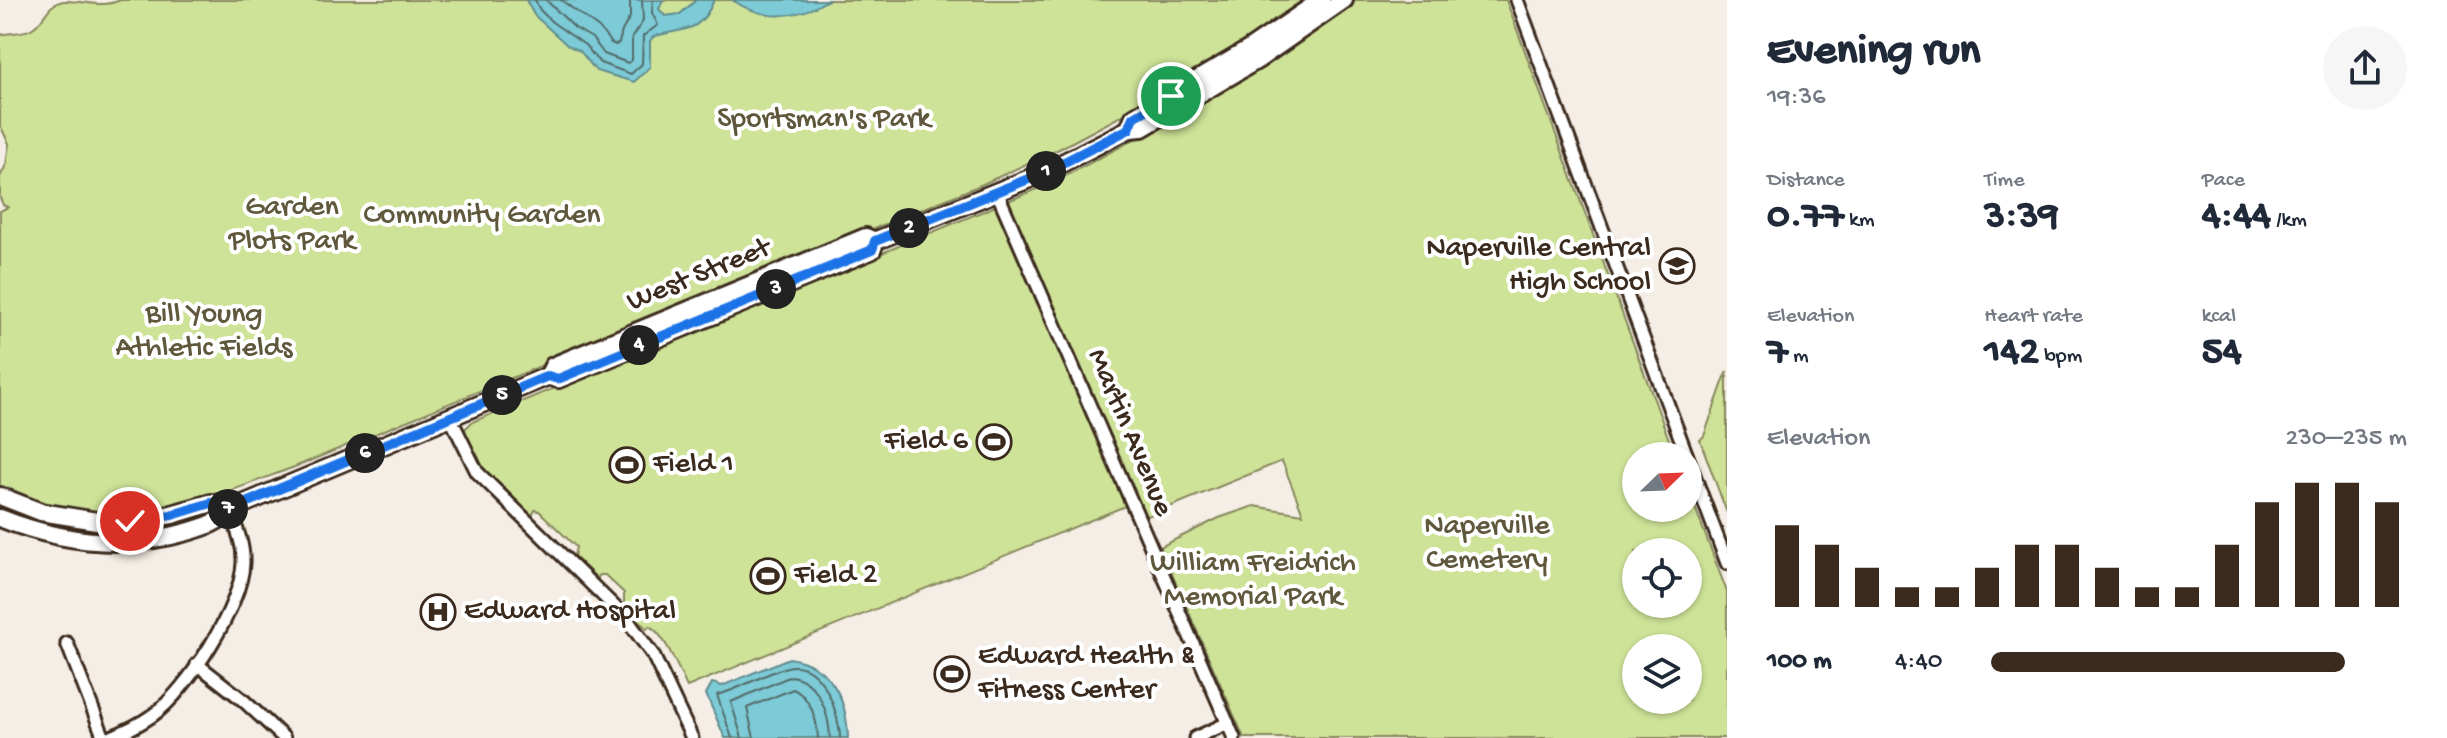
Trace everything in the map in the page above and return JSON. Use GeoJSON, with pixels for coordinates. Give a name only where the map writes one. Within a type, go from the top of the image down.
{"type":"FeatureCollection","features":[{"type":"Feature","properties":{"kind":"street","name":"West Street"},"geometry":{"type":"LineString","coordinates":[[1129,129],[1134,117],[1246,51],[1321,0]]}},
{"type":"Feature","properties":{"kind":"street","name":"West Street"},"geometry":{"type":"LineString","coordinates":[[0,518],[75,540],[116,542],[176,535],[219,522],[229,510],[548,376],[558,379],[872,250],[875,241],[1052,169],[1129,129],[1142,128],[1226,80],[1344,0]]}},
{"type":"Feature","properties":{"kind":"street"},"geometry":{"type":"LineString","coordinates":[[1517,0],[1681,442]]}},
{"type":"Feature","properties":{"kind":"street","name":"Martin Avenue"},"geometry":{"type":"LineString","coordinates":[[997,192],[1234,738]]}},
{"type":"Feature","properties":{"kind":"street"},"geometry":{"type":"LineString","coordinates":[[450,417],[477,472],[626,618],[653,655],[692,738]]}},
{"type":"Feature","properties":{"kind":"street","name":"West Street"},"geometry":{"type":"LineString","coordinates":[[0,496],[41,512],[103,522],[146,521],[211,503],[229,510]]}},
{"type":"Feature","properties":{"kind":"street"},"geometry":{"type":"LineString","coordinates":[[1702,497],[1727,563]]}},
{"type":"Feature","properties":{"kind":"street"},"geometry":{"type":"LineString","coordinates":[[67,643],[106,738],[154,715],[197,664],[218,633],[241,581],[243,551],[229,510]]}},
{"type":"Feature","properties":{"kind":"street"},"geometry":{"type":"LineString","coordinates":[[197,664],[284,738]]}},
{"type":"Feature","properties":{"kind":"street"},"geometry":{"type":"LineString","coordinates":[[1195,738],[1228,723]]}},
{"type":"Feature","properties":{"kind":"green space","name":"Garden Plots Park"},"geometry":{"type":"Polygon","coordinates":[[[120,0],[1310,0],[1176,87],[1059,149],[983,184],[297,466],[207,499],[148,513],[117,516],[46,507],[0,489],[0,211],[8,207],[3,205],[0,198],[0,177],[6,165],[9,144],[0,125],[0,35],[31,29],[49,9],[64,1],[106,4],[120,0]]]}},
{"type":"Feature","properties":{"kind":"green space"},"geometry":{"type":"Polygon","coordinates":[[[1356,0],[1506,0],[1670,442],[1622,442],[1622,522],[1700,522],[1727,592],[1727,738],[1244,738],[1160,547],[1219,518],[1254,506],[1303,514],[1282,461],[1133,522],[1125,506],[687,687],[661,636],[649,626],[647,629],[624,606],[624,593],[605,575],[599,575],[598,579],[574,556],[576,547],[539,511],[535,510],[532,516],[502,487],[482,465],[468,442],[465,429],[472,422],[1054,182],[1152,130],[1356,0]]]}},
{"type":"Feature","properties":{"kind":"green space"},"geometry":{"type":"Polygon","coordinates":[[[1727,371],[1727,513],[1700,440],[1727,371]]]}},
{"type":"Feature","properties":{"kind":"green space"},"geometry":{"type":"Polygon","coordinates":[[[0,502],[43,518],[219,513],[188,527],[132,536],[62,532],[0,511],[0,502]]]}},
{"type":"Feature","properties":{"kind":"water"},"geometry":{"type":"Polygon","coordinates":[[[526,0],[663,0],[659,9],[665,16],[680,14],[696,0],[714,0],[696,25],[653,37],[650,41],[650,67],[634,82],[596,71],[580,51],[567,45],[534,15],[526,0]]]}},
{"type":"Feature","properties":{"kind":"water"},"geometry":{"type":"Polygon","coordinates":[[[732,0],[828,0],[792,14],[768,15],[732,0]]]}},
{"type":"Feature","properties":{"kind":"water"},"geometry":{"type":"Polygon","coordinates":[[[789,658],[816,668],[834,686],[844,710],[848,738],[725,738],[706,694],[712,683],[722,686],[789,658]]]}},
{"type":"Feature","properties":{"kind":"place","name":"Naperville Central High School"},"geometry":{"type":"Point","coordinates":[1677,266]}},
{"type":"Feature","properties":{"kind":"place","name":"Field 6"},"geometry":{"type":"Point","coordinates":[994,442]}},
{"type":"Feature","properties":{"kind":"place","name":"Field 1"},"geometry":{"type":"Point","coordinates":[627,465]}},
{"type":"Feature","properties":{"kind":"place","name":"Field 2"},"geometry":{"type":"Point","coordinates":[768,576]}},
{"type":"Feature","properties":{"kind":"place","name":"Edward Hospital"},"geometry":{"type":"Point","coordinates":[438,612]}},
{"type":"Feature","properties":{"kind":"place","name":"Edward Health & Fitness Center"},"geometry":{"type":"Point","coordinates":[952,674]}},
{"type":"Feature","properties":{"kind":"route"},"geometry":{"type":"LineString","coordinates":[[130,521],[146,521],[211,503],[229,510],[548,376],[558,379],[872,250],[875,241],[1041,174],[1129,129],[1134,117],[1171,96]]}},
{"type":"Feature","properties":{"kind":"park label","name":"Sportsman's Park"},"geometry":{"type":"Point","coordinates":[824,120]}},
{"type":"Feature","properties":{"kind":"park label","name":"Community Garden"},"geometry":{"type":"Point","coordinates":[482,216]}},
{"type":"Feature","properties":{"kind":"park label","name":"Bill Young Athletic Fields"},"geometry":{"type":"Point","coordinates":[204,332]}},
{"type":"Feature","properties":{"kind":"park label","name":"Naperville Cemetery"},"geometry":{"type":"Point","coordinates":[1487,544]}},
{"type":"Feature","properties":{"kind":"park label","name":"William Freidrich Memorial Park"},"geometry":{"type":"Point","coordinates":[1253,581]}}]}
